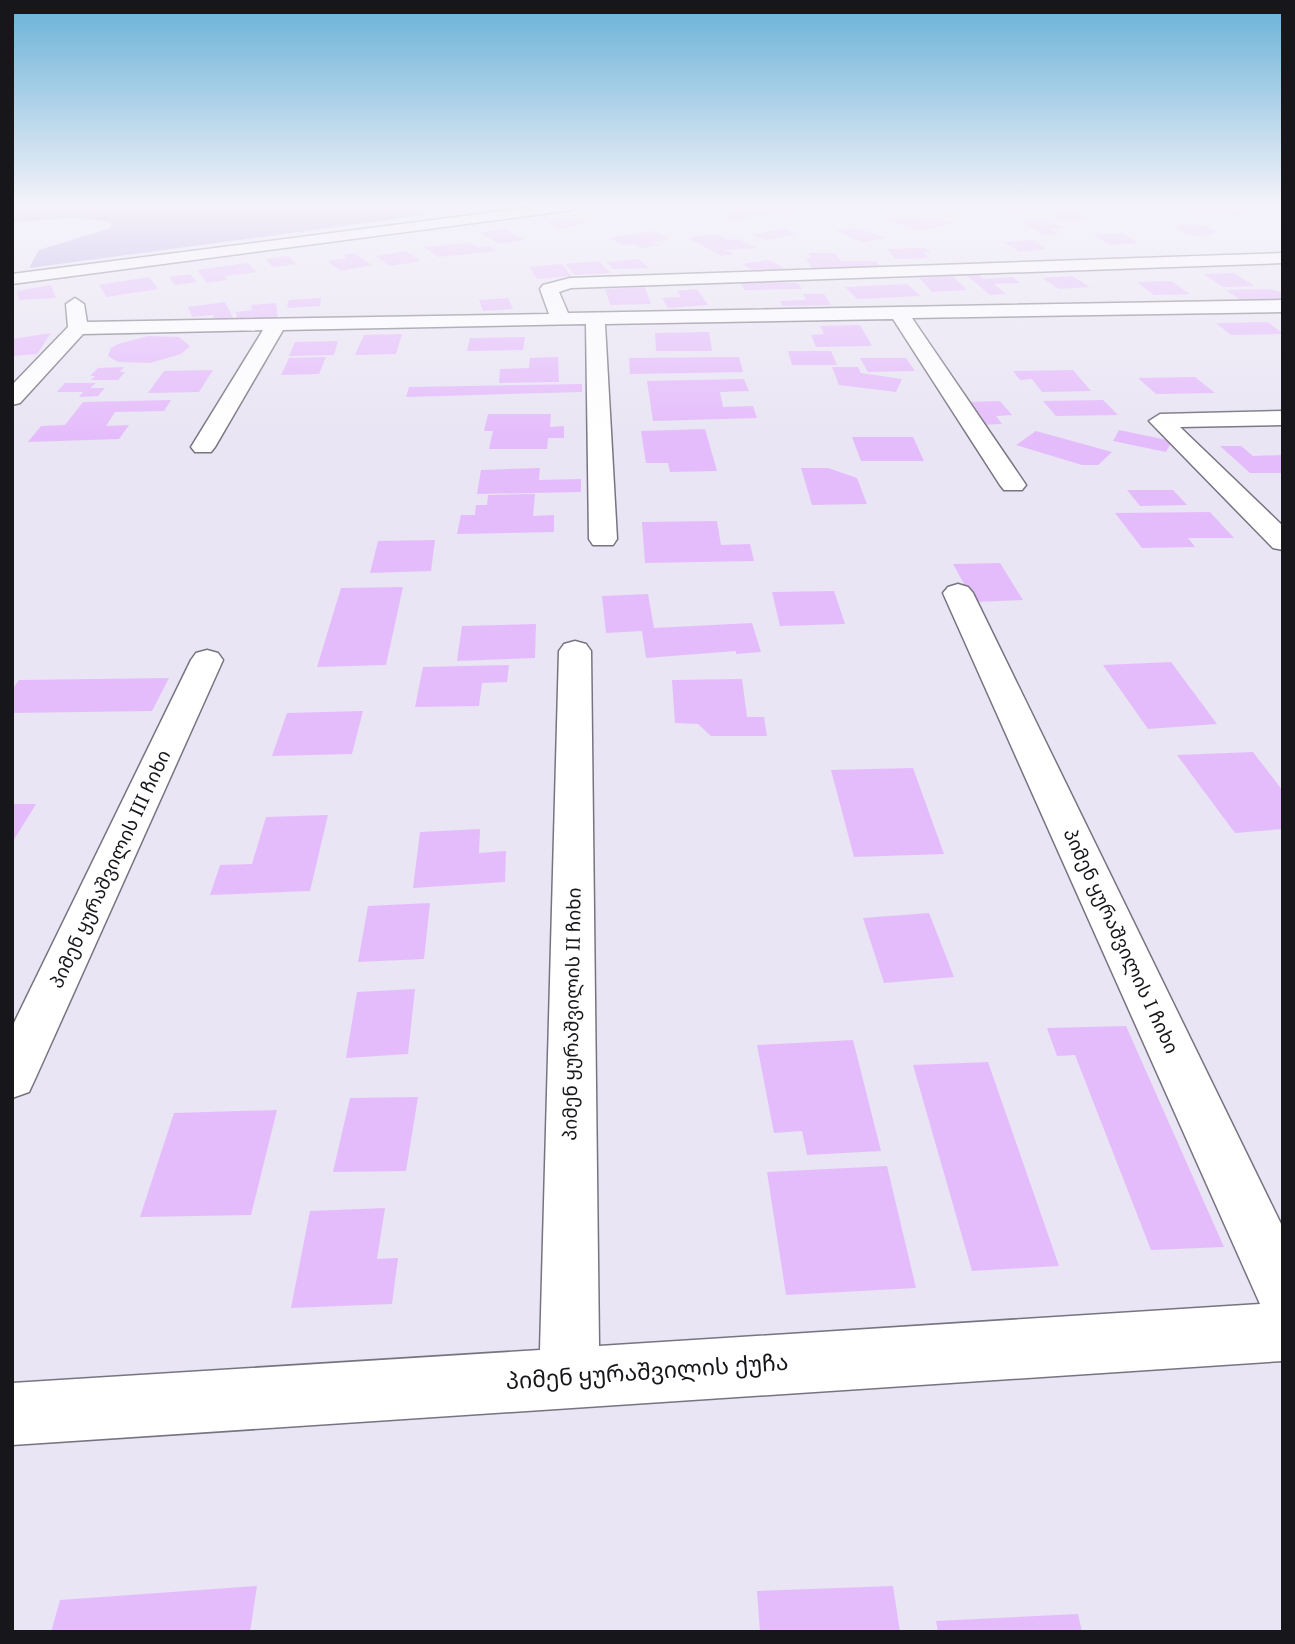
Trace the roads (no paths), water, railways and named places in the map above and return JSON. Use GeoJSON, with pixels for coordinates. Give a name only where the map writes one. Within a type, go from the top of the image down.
{"type":"FeatureCollection","features":[{"type":"Feature","properties":{"kind":"street"},"geometry":{"type":"LineString","coordinates":[[72,283],[78,328]]}},
{"type":"Feature","properties":{"kind":"street"},"geometry":{"type":"LineString","coordinates":[[560,318],[549,289],[578,283]]}},
{"type":"Feature","properties":{"kind":"street"},"geometry":{"type":"LineString","coordinates":[[12,398],[78,328],[1283,306]]}},
{"type":"Feature","properties":{"kind":"street"},"geometry":{"type":"LineString","coordinates":[[898,312],[1013,485]]}},
{"type":"Feature","properties":{"kind":"street"},"geometry":{"type":"LineString","coordinates":[[593,317],[598,332],[603,539]]}},
{"type":"Feature","properties":{"kind":"street"},"geometry":{"type":"LineString","coordinates":[[204,447],[277,324]]}},
{"type":"Feature","properties":{"kind":"street"},"geometry":{"type":"LineString","coordinates":[[1283,418],[1160,421],[1283,542]]}},
{"type":"Feature","properties":{"kind":"street","name":"პიმენ ყურაშვილის I ჩიხი"},"geometry":{"type":"LineString","coordinates":[[958,593],[1283,1290]]}},
{"type":"Feature","properties":{"kind":"street","name":"პიმენ ყურაშვილის II ჩიხი"},"geometry":{"type":"LineString","coordinates":[[569,1377],[575,650]]}},
{"type":"Feature","properties":{"kind":"street","name":"პიმენ ყურაშვილის III ჩიხი"},"geometry":{"type":"LineString","coordinates":[[12,1077],[207,660]]}},
{"type":"Feature","properties":{"kind":"street","name":"პიმენ ყურაშვილის ქუჩა"},"geometry":{"type":"LineString","coordinates":[[12,1414],[1283,1332]]}}]}
